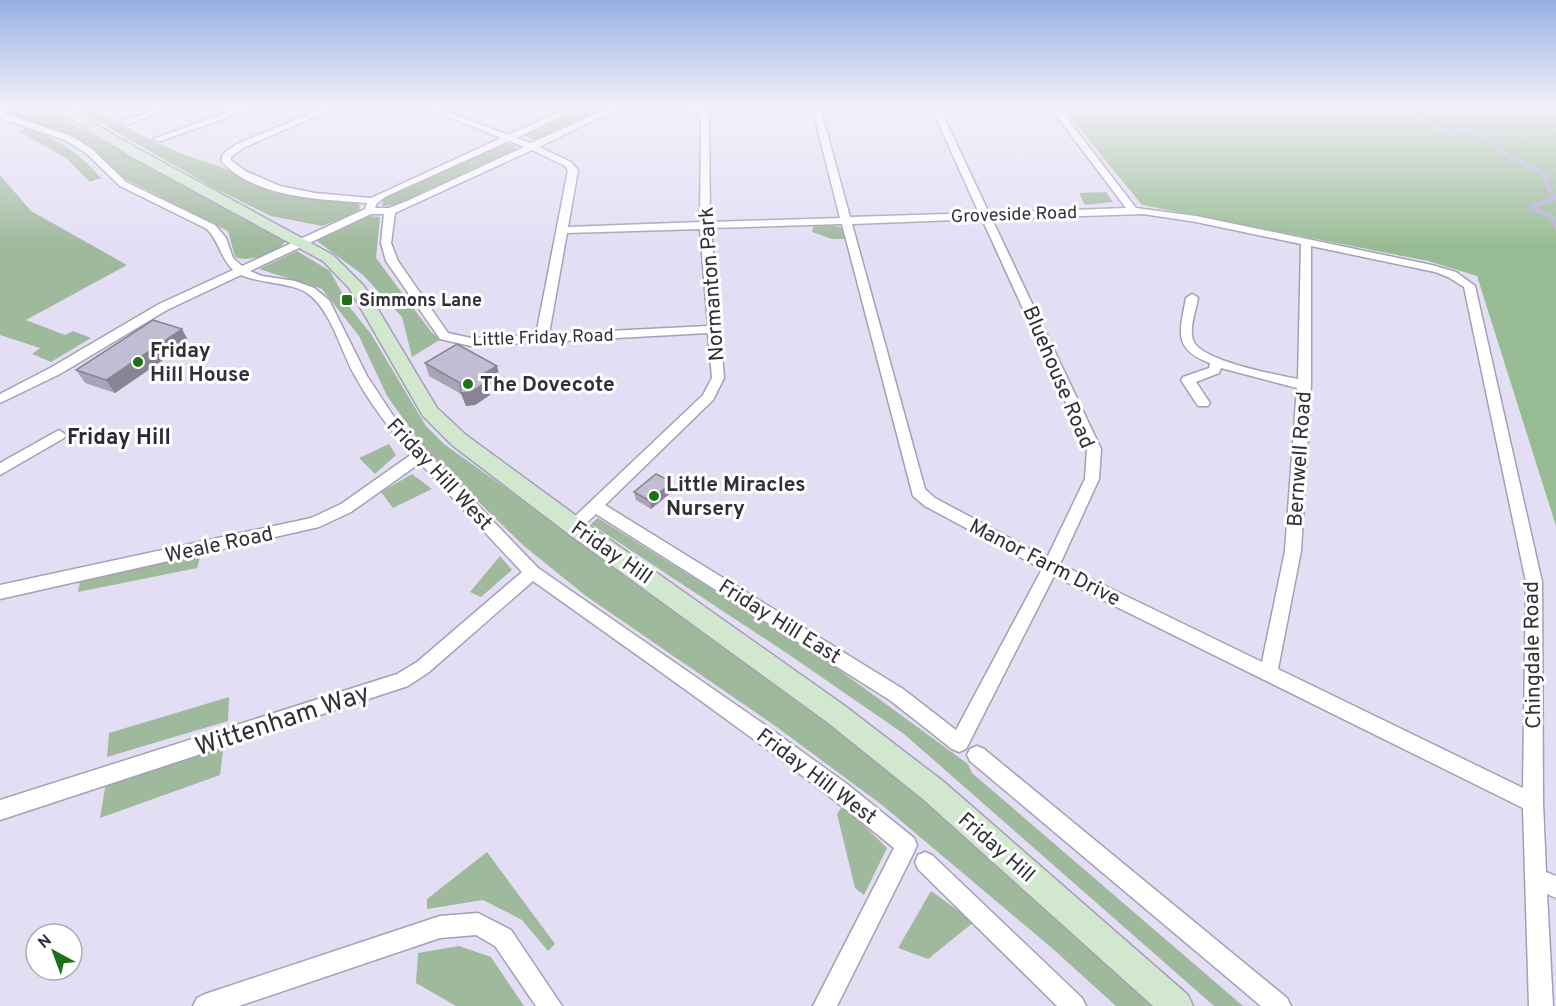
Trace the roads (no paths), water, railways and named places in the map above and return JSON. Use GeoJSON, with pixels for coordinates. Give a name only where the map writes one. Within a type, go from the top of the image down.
{"type":"FeatureCollection","features":[{"type":"Feature","properties":{"kind":"main road","name":"Friday Hill"},"geometry":{"type":"LineString","coordinates":[[141,154],[328,258],[356,286],[430,412],[459,440],[872,742],[934,791],[1177,1006]]}},
{"type":"Feature","properties":{"kind":"street"},"geometry":{"type":"LineString","coordinates":[[92,154],[123,184],[211,227],[221,238],[228,259],[241,271]]}},
{"type":"Feature","properties":{"kind":"street"},"geometry":{"type":"LineString","coordinates":[[228,154],[226,161],[236,171],[285,191],[390,211],[513,154]]}},
{"type":"Feature","properties":{"kind":"street"},"geometry":{"type":"LineString","coordinates":[[0,399],[55,371],[163,307],[301,243],[475,154]]}},
{"type":"Feature","properties":{"kind":"street"},"geometry":{"type":"LineString","coordinates":[[542,338],[573,170],[568,164],[547,154]]}},
{"type":"Feature","properties":{"kind":"street","name":"Normanton Park"},"geometry":{"type":"LineString","coordinates":[[574,526],[708,397],[718,378],[705,224],[705,154]]}},
{"type":"Feature","properties":{"kind":"street","name":"Manor Farm Drive"},"geometry":{"type":"LineString","coordinates":[[829,154],[918,492],[930,502],[1051,567],[1533,803]]}},
{"type":"Feature","properties":{"kind":"street","name":"Bluehouse Road"},"geometry":{"type":"LineString","coordinates":[[958,154],[1094,449],[1092,479],[1051,567],[958,743]]}},
{"type":"Feature","properties":{"kind":"street"},"geometry":{"type":"LineString","coordinates":[[1090,154],[1132,210]]}},
{"type":"Feature","properties":{"kind":"street","name":"Groveside Road"},"geometry":{"type":"LineString","coordinates":[[561,230],[1132,210],[1196,219],[1440,269],[1459,278]]}},
{"type":"Feature","properties":{"kind":"street","name":"Little Friday Road"},"geometry":{"type":"LineString","coordinates":[[390,211],[386,243],[392,261],[444,336],[471,342],[713,329]]}},
{"type":"Feature","properties":{"kind":"street","name":"Bernwell Road"},"geometry":{"type":"LineString","coordinates":[[1268,674],[1293,551],[1304,385],[1305,242]]}},
{"type":"Feature","properties":{"kind":"street","name":"Friday Hill West"},"geometry":{"type":"LineString","coordinates":[[241,271],[260,279],[310,290],[325,302],[361,376],[396,430],[532,572],[840,791],[907,845],[825,1006]]}},
{"type":"Feature","properties":{"kind":"street","name":"Chingdale Road"},"geometry":{"type":"LineString","coordinates":[[1459,278],[1469,286],[1534,582],[1533,803],[1546,883],[1541,1006]]}},
{"type":"Feature","properties":{"kind":"street"},"geometry":{"type":"LineString","coordinates":[[1192,298],[1186,332],[1190,345],[1198,353],[1217,362],[1304,385]]}},
{"type":"Feature","properties":{"kind":"street"},"geometry":{"type":"LineString","coordinates":[[1203,403],[1188,380],[1214,370],[1217,362]]}},
{"type":"Feature","properties":{"kind":"street"},"geometry":{"type":"LineString","coordinates":[[0,470],[4,470],[59,435]]}},
{"type":"Feature","properties":{"kind":"street","name":"Weale Road"},"geometry":{"type":"LineString","coordinates":[[0,592],[314,523],[346,508],[420,456]]}},
{"type":"Feature","properties":{"kind":"street","name":"Friday Hill East"},"geometry":{"type":"LineString","coordinates":[[596,507],[897,695],[958,743]]}},
{"type":"Feature","properties":{"kind":"street","name":"Wittenham Way"},"geometry":{"type":"LineString","coordinates":[[0,810],[402,680],[423,667],[532,572]]}},
{"type":"Feature","properties":{"kind":"street"},"geometry":{"type":"LineString","coordinates":[[977,755],[1278,1006]]}},
{"type":"Feature","properties":{"kind":"street"},"geometry":{"type":"LineString","coordinates":[[925,862],[1074,1006]]}},
{"type":"Feature","properties":{"kind":"street"},"geometry":{"type":"LineString","coordinates":[[205,1006],[440,927],[478,924],[503,938],[550,1006]]}},
{"type":"Feature","properties":{"kind":"waterway"},"geometry":{"type":"LineString","coordinates":[[1505,154],[1546,175],[1547,185],[1555,198],[1531,207],[1552,217],[1556,227]]}},
{"type":"Feature","properties":{"kind":"place","name":"Simmons Lane"},"geometry":{"type":"Point","coordinates":[347,300]}},
{"type":"Feature","properties":{"kind":"place","name":"Friday Hill House"},"geometry":{"type":"Point","coordinates":[138,362]}},
{"type":"Feature","properties":{"kind":"place","name":"The Dovecote"},"geometry":{"type":"Point","coordinates":[468,384]}},
{"type":"Feature","properties":{"kind":"place","name":"Little Miracles Nursery"},"geometry":{"type":"Point","coordinates":[654,496]}},
{"type":"Feature","properties":{"kind":"district","name":"Friday Hill"},"geometry":{"type":"Point","coordinates":[119,436]}}]}
